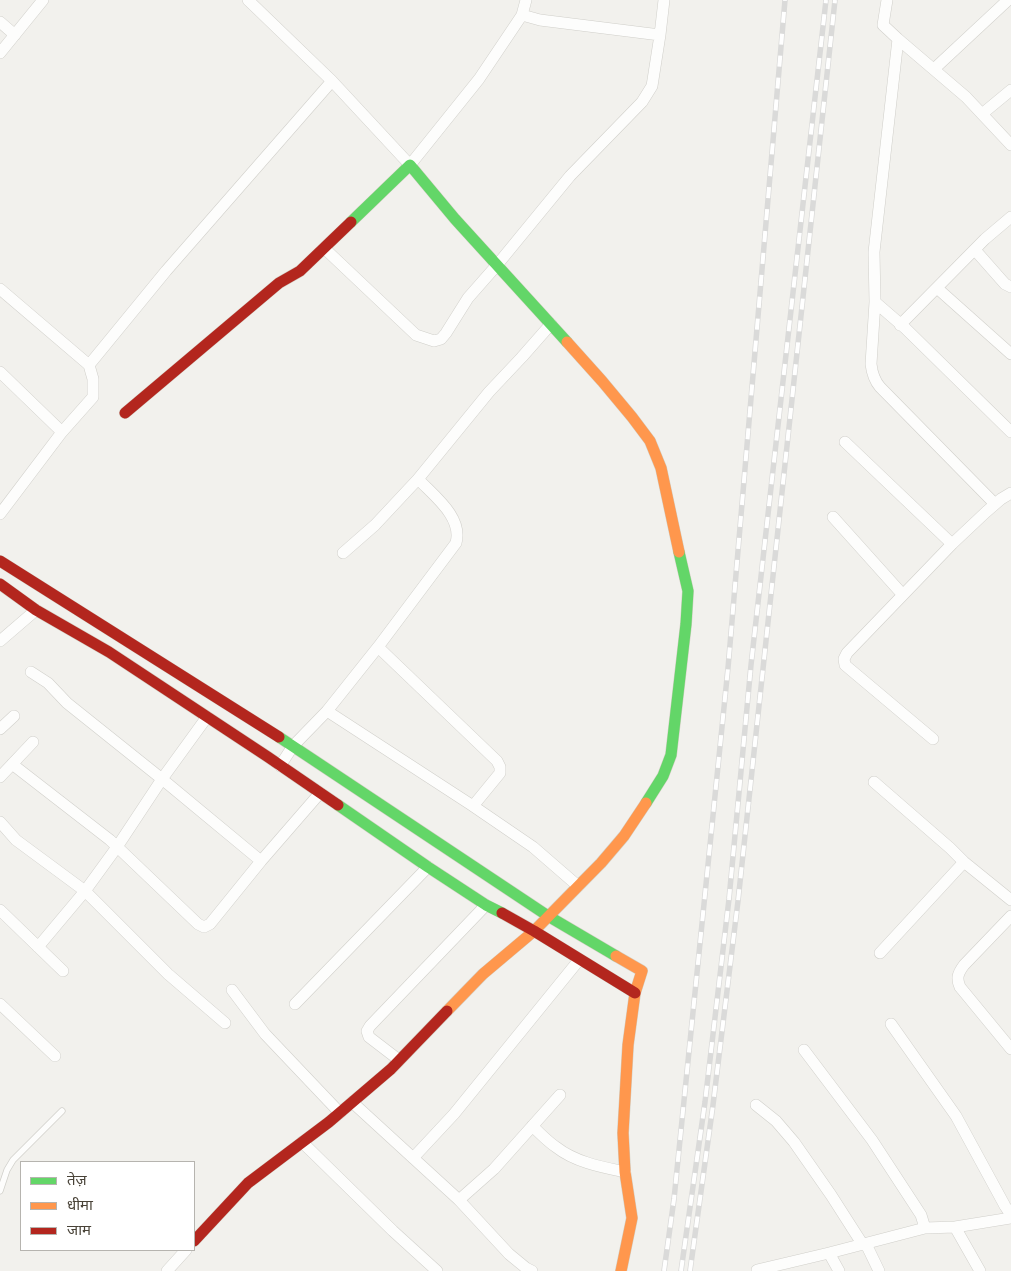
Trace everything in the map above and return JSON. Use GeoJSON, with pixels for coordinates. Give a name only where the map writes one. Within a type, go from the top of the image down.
{"type":"FeatureCollection","features":[{"type":"Feature","properties":{"kind":"street"},"geometry":{"type":"LineString","coordinates":[[0,53],[43,0]]}},
{"type":"Feature","properties":{"kind":"street"},"geometry":{"type":"LineString","coordinates":[[195,1240],[248,1183],[340,1112],[391,1069],[483,974],[534,932],[601,863],[624,836],[663,776],[671,754],[688,591],[661,468],[650,441],[602,380],[455,220],[410,165],[332,80],[248,0]]}},
{"type":"Feature","properties":{"kind":"street"},"geometry":{"type":"LineString","coordinates":[[125,413],[279,283],[300,271],[410,165],[479,79],[522,15],[526,0]]}},
{"type":"Feature","properties":{"kind":"street"},"geometry":{"type":"LineString","coordinates":[[324,248],[416,335],[434,341],[441,338],[468,298],[570,176],[648,94],[652,86],[664,0]]}},
{"type":"Feature","properties":{"kind":"street"},"geometry":{"type":"LineString","coordinates":[[887,0],[883,25],[966,97],[1011,145]]}},
{"type":"Feature","properties":{"kind":"street"},"geometry":{"type":"LineString","coordinates":[[934,70],[1008,0]]}},
{"type":"Feature","properties":{"kind":"street"},"geometry":{"type":"LineString","coordinates":[[522,15],[540,20],[660,35]]}},
{"type":"Feature","properties":{"kind":"street"},"geometry":{"type":"LineString","coordinates":[[0,22],[15,35]]}},
{"type":"Feature","properties":{"kind":"street"},"geometry":{"type":"LineString","coordinates":[[898,39],[874,252],[875,302],[872,372],[880,387],[995,504]]}},
{"type":"Feature","properties":{"kind":"street"},"geometry":{"type":"LineString","coordinates":[[89,365],[166,271],[332,80]]}},
{"type":"Feature","properties":{"kind":"street"},"geometry":{"type":"LineString","coordinates":[[982,114],[1011,90]]}},
{"type":"Feature","properties":{"kind":"street"},"geometry":{"type":"LineString","coordinates":[[900,325],[974,250],[1011,217]]}},
{"type":"Feature","properties":{"kind":"street"},"geometry":{"type":"LineString","coordinates":[[974,250],[1005,284],[1011,287]]}},
{"type":"Feature","properties":{"kind":"street"},"geometry":{"type":"LineString","coordinates":[[937,288],[1011,354]]}},
{"type":"Feature","properties":{"kind":"street"},"geometry":{"type":"LineString","coordinates":[[0,289],[89,365],[93,379],[93,397],[62,432],[0,514]]}},
{"type":"Feature","properties":{"kind":"street"},"geometry":{"type":"LineString","coordinates":[[875,302],[1011,432]]}},
{"type":"Feature","properties":{"kind":"street"},"geometry":{"type":"LineString","coordinates":[[344,554],[376,525],[418,479],[489,392],[551,324]]}},
{"type":"Feature","properties":{"kind":"street"},"geometry":{"type":"LineString","coordinates":[[0,372],[62,432]]}},
{"type":"Feature","properties":{"kind":"street"},"geometry":{"type":"LineString","coordinates":[[845,442],[952,544]]}},
{"type":"Feature","properties":{"kind":"street"},"geometry":{"type":"LineString","coordinates":[[280,766],[293,746],[327,711],[378,647],[456,543],[458,537],[454,520],[446,508],[418,479]]}},
{"type":"Feature","properties":{"kind":"street"},"geometry":{"type":"LineString","coordinates":[[933,739],[845,665],[844,659],[847,653],[952,544],[995,504],[1011,493]]}},
{"type":"Feature","properties":{"kind":"street"},"geometry":{"type":"LineString","coordinates":[[833,517],[903,595]]}},
{"type":"Feature","properties":{"kind":"street"},"geometry":{"type":"LineString","coordinates":[[0,561],[293,746],[548,916],[642,971],[635,993],[628,1045],[623,1133],[625,1172],[632,1218],[621,1271]]}},
{"type":"Feature","properties":{"kind":"street"},"geometry":{"type":"LineString","coordinates":[[0,584],[36,610],[109,652],[486,905],[635,993]]}},
{"type":"Feature","properties":{"kind":"street"},"geometry":{"type":"LineString","coordinates":[[0,641],[36,610]]}},
{"type":"Feature","properties":{"kind":"street"},"geometry":{"type":"LineString","coordinates":[[378,647],[500,767],[500,773],[473,806]]}},
{"type":"Feature","properties":{"kind":"street"},"geometry":{"type":"LineString","coordinates":[[30,672],[48,683],[66,703],[261,861]]}},
{"type":"Feature","properties":{"kind":"street"},"geometry":{"type":"LineString","coordinates":[[327,711],[533,847],[578,886]]}},
{"type":"Feature","properties":{"kind":"street"},"geometry":{"type":"LineString","coordinates":[[0,729],[14,716]]}},
{"type":"Feature","properties":{"kind":"street"},"geometry":{"type":"LineString","coordinates":[[38,947],[85,891],[207,717]]}},
{"type":"Feature","properties":{"kind":"street"},"geometry":{"type":"LineString","coordinates":[[0,777],[33,742]]}},
{"type":"Feature","properties":{"kind":"street"},"geometry":{"type":"LineString","coordinates":[[12,764],[110,840],[198,924],[204,927],[210,924],[320,793]]}},
{"type":"Feature","properties":{"kind":"street"},"geometry":{"type":"LineString","coordinates":[[874,782],[964,862],[1011,900]]}},
{"type":"Feature","properties":{"kind":"street"},"geometry":{"type":"LineString","coordinates":[[0,822],[16,840],[85,891],[168,974],[225,1023]]}},
{"type":"Feature","properties":{"kind":"street"},"geometry":{"type":"LineString","coordinates":[[880,953],[964,862]]}},
{"type":"Feature","properties":{"kind":"street"},"geometry":{"type":"LineString","coordinates":[[295,1004],[428,867]]}},
{"type":"Feature","properties":{"kind":"street"},"geometry":{"type":"LineString","coordinates":[[399,1060],[369,1037],[367,1031],[486,905]]}},
{"type":"Feature","properties":{"kind":"street"},"geometry":{"type":"LineString","coordinates":[[0,910],[63,971]]}},
{"type":"Feature","properties":{"kind":"street"},"geometry":{"type":"LineString","coordinates":[[1011,916],[964,965],[957,979],[960,987],[1011,1049]]}},
{"type":"Feature","properties":{"kind":"street"},"geometry":{"type":"LineString","coordinates":[[413,1158],[454,1114],[579,960]]}},
{"type":"Feature","properties":{"kind":"street"},"geometry":{"type":"LineString","coordinates":[[232,990],[265,1034],[340,1112]]}},
{"type":"Feature","properties":{"kind":"street"},"geometry":{"type":"LineString","coordinates":[[0,1004],[54,1056]]}},
{"type":"Feature","properties":{"kind":"street"},"geometry":{"type":"LineString","coordinates":[[757,1270],[925,1228],[955,1227],[1011,1216],[956,1116],[891,1024]]}},
{"type":"Feature","properties":{"kind":"street"},"geometry":{"type":"LineString","coordinates":[[804,1050],[872,1140],[921,1215],[925,1228]]}},
{"type":"Feature","properties":{"kind":"street"},"geometry":{"type":"LineString","coordinates":[[459,1200],[494,1169],[560,1094]]}},
{"type":"Feature","properties":{"kind":"street"},"geometry":{"type":"LineString","coordinates":[[352,1102],[459,1200],[510,1254],[532,1271]]}},
{"type":"Feature","properties":{"kind":"street"},"geometry":{"type":"LineString","coordinates":[[756,1105],[776,1120],[794,1142],[864,1244],[879,1271]]}},
{"type":"Feature","properties":{"kind":"street"},"geometry":{"type":"LineString","coordinates":[[532,1126],[556,1147],[570,1156],[625,1172]]}},
{"type":"Feature","properties":{"kind":"street"},"geometry":{"type":"LineString","coordinates":[[302,1142],[437,1271]]}},
{"type":"Feature","properties":{"kind":"street"},"geometry":{"type":"LineString","coordinates":[[955,1227],[980,1271]]}},
{"type":"Feature","properties":{"kind":"street"},"geometry":{"type":"LineString","coordinates":[[167,1271],[185,1251]]}},
{"type":"Feature","properties":{"kind":"street"},"geometry":{"type":"LineString","coordinates":[[830,1253],[839,1271]]}},
{"type":"Feature","properties":{"kind":"lane"},"geometry":{"type":"LineString","coordinates":[[0,1191],[7,1170],[13,1160],[62,1111]]}},
{"type":"Feature","properties":{"kind":"railway"},"geometry":{"type":"LineString","coordinates":[[664,1271],[674,1199],[728,668],[785,0]]}},
{"type":"Feature","properties":{"kind":"railway"},"geometry":{"type":"LineString","coordinates":[[681,1271],[705,1102],[729,899],[751,665],[826,0]]}},
{"type":"Feature","properties":{"kind":"railway"},"geometry":{"type":"LineString","coordinates":[[690,1271],[738,901],[835,0]]}},
{"type":"Feature","properties":{"kind":"traffic: fast"},"geometry":{"type":"LineString","coordinates":[[351,222],[410,165],[455,219],[567,342]]}},
{"type":"Feature","properties":{"kind":"traffic: fast"},"geometry":{"type":"LineString","coordinates":[[646,803],[663,776],[671,755],[688,591],[679,552]]}},
{"type":"Feature","properties":{"kind":"traffic: fast"},"geometry":{"type":"LineString","coordinates":[[279,737],[548,916],[616,956]]}},
{"type":"Feature","properties":{"kind":"traffic: fast"},"geometry":{"type":"LineString","coordinates":[[338,805],[428,867],[486,905],[502,913]]}},
{"type":"Feature","properties":{"kind":"traffic: slow"},"geometry":{"type":"LineString","coordinates":[[567,342],[602,381],[650,441],[661,468],[679,552]]}},
{"type":"Feature","properties":{"kind":"traffic: slow"},"geometry":{"type":"LineString","coordinates":[[447,1011],[483,974],[534,931],[601,863],[624,836],[646,803]]}},
{"type":"Feature","properties":{"kind":"traffic: slow"},"geometry":{"type":"LineString","coordinates":[[616,956],[642,971],[635,993],[628,1045],[623,1133],[625,1172],[632,1218],[621,1271]]}},
{"type":"Feature","properties":{"kind":"traffic: jam"},"geometry":{"type":"LineString","coordinates":[[125,413],[279,283],[300,271],[351,222]]}},
{"type":"Feature","properties":{"kind":"traffic: jam"},"geometry":{"type":"LineString","coordinates":[[0,561],[279,737]]}},
{"type":"Feature","properties":{"kind":"traffic: jam"},"geometry":{"type":"LineString","coordinates":[[0,584],[36,610],[109,652],[338,805]]}},
{"type":"Feature","properties":{"kind":"traffic: jam"},"geometry":{"type":"LineString","coordinates":[[502,913],[635,993]]}},
{"type":"Feature","properties":{"kind":"traffic: jam"},"geometry":{"type":"LineString","coordinates":[[195,1240],[248,1183],[329,1122],[391,1069],[447,1011]]}}]}
